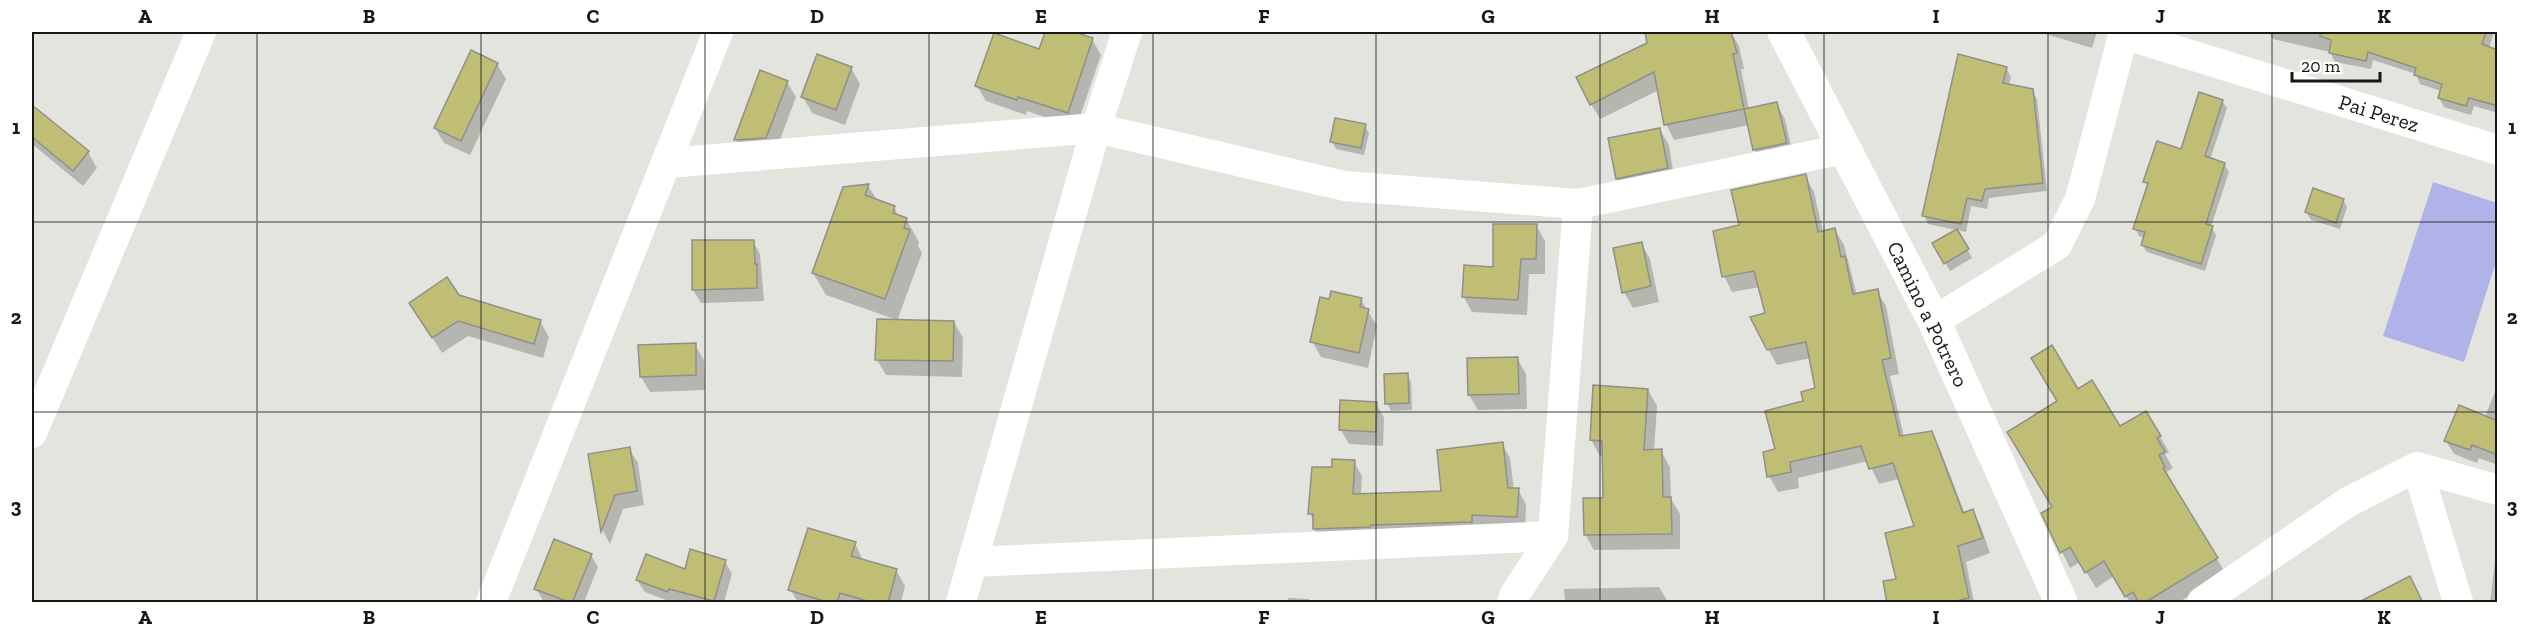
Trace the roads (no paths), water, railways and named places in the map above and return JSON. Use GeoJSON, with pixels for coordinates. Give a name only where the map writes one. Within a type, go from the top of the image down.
{"type":"FeatureCollection","features":[{"type":"Feature","properties":{"kind":"street"},"geometry":{"type":"LineString","coordinates":[[32,433],[201,32]]}},
{"type":"Feature","properties":{"kind":"street"},"geometry":{"type":"LineString","coordinates":[[490,603],[718,32]]}},
{"type":"Feature","properties":{"kind":"street"},"geometry":{"type":"LineString","coordinates":[[961,603],[1096,128],[1127,32]]}},
{"type":"Feature","properties":{"kind":"street","name":"Camino a Potrero"},"geometry":{"type":"LineString","coordinates":[[1784,32],[1934,321],[2061,603]]}},
{"type":"Feature","properties":{"kind":"street"},"geometry":{"type":"LineString","coordinates":[[1934,321],[2058,245],[2080,199],[2123,33]]}},
{"type":"Feature","properties":{"kind":"street","name":"Pai Perez"},"geometry":{"type":"LineString","coordinates":[[2123,33],[2498,150]]}},
{"type":"Feature","properties":{"kind":"street"},"geometry":{"type":"LineString","coordinates":[[667,163],[1096,128],[1345,186],[1578,204],[1844,149]]}},
{"type":"Feature","properties":{"kind":"street"},"geometry":{"type":"LineString","coordinates":[[1512,603],[1515,594],[1553,536],[1578,204]]}},
{"type":"Feature","properties":{"kind":"street"},"geometry":{"type":"LineString","coordinates":[[2202,603],[2348,502],[2416,467],[2498,490]]}},
{"type":"Feature","properties":{"kind":"street"},"geometry":{"type":"LineString","coordinates":[[2416,467],[2458,603]]}},
{"type":"Feature","properties":{"kind":"street"},"geometry":{"type":"LineString","coordinates":[[972,562],[1553,536]]}}]}
